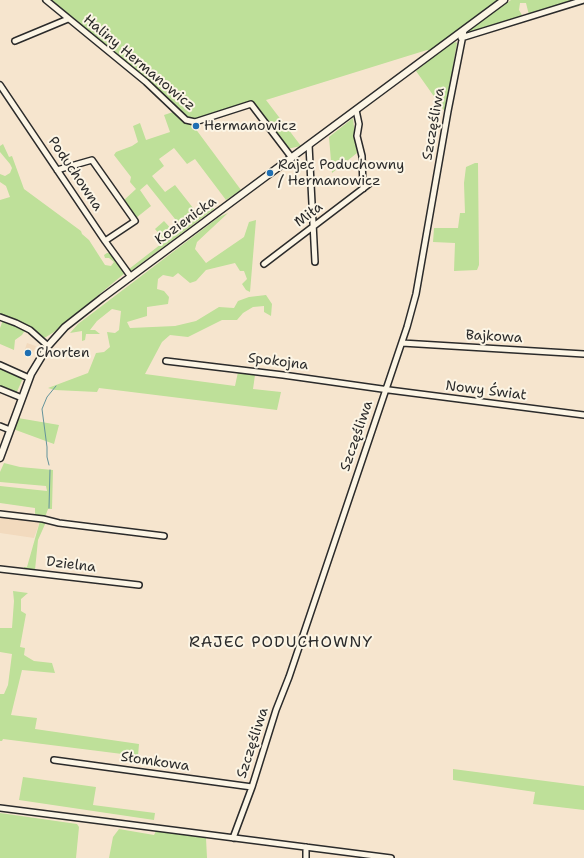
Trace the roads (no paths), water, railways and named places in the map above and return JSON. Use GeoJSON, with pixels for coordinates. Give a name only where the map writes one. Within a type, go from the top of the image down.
{"type":"FeatureCollection","features":[{"type":"Feature","properties":{"kind":"main road","name":"Kozienicka"},"geometry":{"type":"LineString","coordinates":[[0,458],[29,378],[48,346],[59,333],[76,318],[504,0]]}},
{"type":"Feature","properties":{"kind":"street","name":"Haliny Hermanowicz"},"geometry":{"type":"LineString","coordinates":[[46,0],[146,82],[186,120],[195,122],[251,104],[292,158]]}},
{"type":"Feature","properties":{"kind":"street"},"geometry":{"type":"LineString","coordinates":[[461,38],[584,0]]}},
{"type":"Feature","properties":{"kind":"street"},"geometry":{"type":"LineString","coordinates":[[15,41],[68,19]]}},
{"type":"Feature","properties":{"kind":"street","name":"Szczęśliwa"},"geometry":{"type":"LineString","coordinates":[[233,838],[402,343],[416,294],[461,38],[464,30]]}},
{"type":"Feature","properties":{"kind":"street","name":"Poduchowna"},"geometry":{"type":"LineString","coordinates":[[0,85],[131,277]]}},
{"type":"Feature","properties":{"kind":"street"},"geometry":{"type":"LineString","coordinates":[[356,110],[359,124],[357,136],[362,156],[363,189]]}},
{"type":"Feature","properties":{"kind":"street"},"geometry":{"type":"LineString","coordinates":[[309,145],[315,262]]}},
{"type":"Feature","properties":{"kind":"street"},"geometry":{"type":"LineString","coordinates":[[57,170],[92,160],[135,221],[105,241]]}},
{"type":"Feature","properties":{"kind":"street","name":"Miła"},"geometry":{"type":"LineString","coordinates":[[264,264],[369,184]]}},
{"type":"Feature","properties":{"kind":"street"},"geometry":{"type":"LineString","coordinates":[[0,317],[30,330],[48,346]]}},
{"type":"Feature","properties":{"kind":"street","name":"Bajkowa"},"geometry":{"type":"LineString","coordinates":[[402,343],[584,354]]}},
{"type":"Feature","properties":{"kind":"street","name":"Spokojna"},"geometry":{"type":"LineString","coordinates":[[166,360],[386,389]]}},
{"type":"Feature","properties":{"kind":"street"},"geometry":{"type":"LineString","coordinates":[[0,365],[29,378]]}},
{"type":"Feature","properties":{"kind":"street"},"geometry":{"type":"LineString","coordinates":[[0,389],[22,398]]}},
{"type":"Feature","properties":{"kind":"street","name":"Nowy Świat"},"geometry":{"type":"LineString","coordinates":[[386,389],[584,415]]}},
{"type":"Feature","properties":{"kind":"street"},"geometry":{"type":"LineString","coordinates":[[0,426],[10,430]]}},
{"type":"Feature","properties":{"kind":"street"},"geometry":{"type":"LineString","coordinates":[[0,514],[43,519],[59,524],[164,536]]}},
{"type":"Feature","properties":{"kind":"street","name":"Dzielna"},"geometry":{"type":"LineString","coordinates":[[0,569],[139,585]]}},
{"type":"Feature","properties":{"kind":"street","name":"Słomkowa"},"geometry":{"type":"LineString","coordinates":[[54,760],[252,786]]}},
{"type":"Feature","properties":{"kind":"street"},"geometry":{"type":"LineString","coordinates":[[0,808],[306,847],[364,856],[391,858]]}},
{"type":"Feature","properties":{"kind":"street"},"geometry":{"type":"LineString","coordinates":[[306,847],[306,858]]}},
{"type":"Feature","properties":{"kind":"waterway"},"geometry":{"type":"LineString","coordinates":[[49,465],[42,409],[47,397],[56,386]]}},
{"type":"Feature","properties":{"kind":"waterway"},"geometry":{"type":"LineString","coordinates":[[49,508],[50,470]]}},
{"type":"Feature","properties":{"kind":"place","name":"Hermanowicz"},"geometry":{"type":"Point","coordinates":[196,126]}},
{"type":"Feature","properties":{"kind":"place","name":"Rajec Poduchowny / Hermanowicz"},"geometry":{"type":"Point","coordinates":[270,173]}},
{"type":"Feature","properties":{"kind":"place","name":"Chorten"},"geometry":{"type":"Point","coordinates":[28,353]}},
{"type":"Feature","properties":{"kind":"district","name":"RAJEC PODUCHOWNY"},"geometry":{"type":"Point","coordinates":[281,643]}}]}
